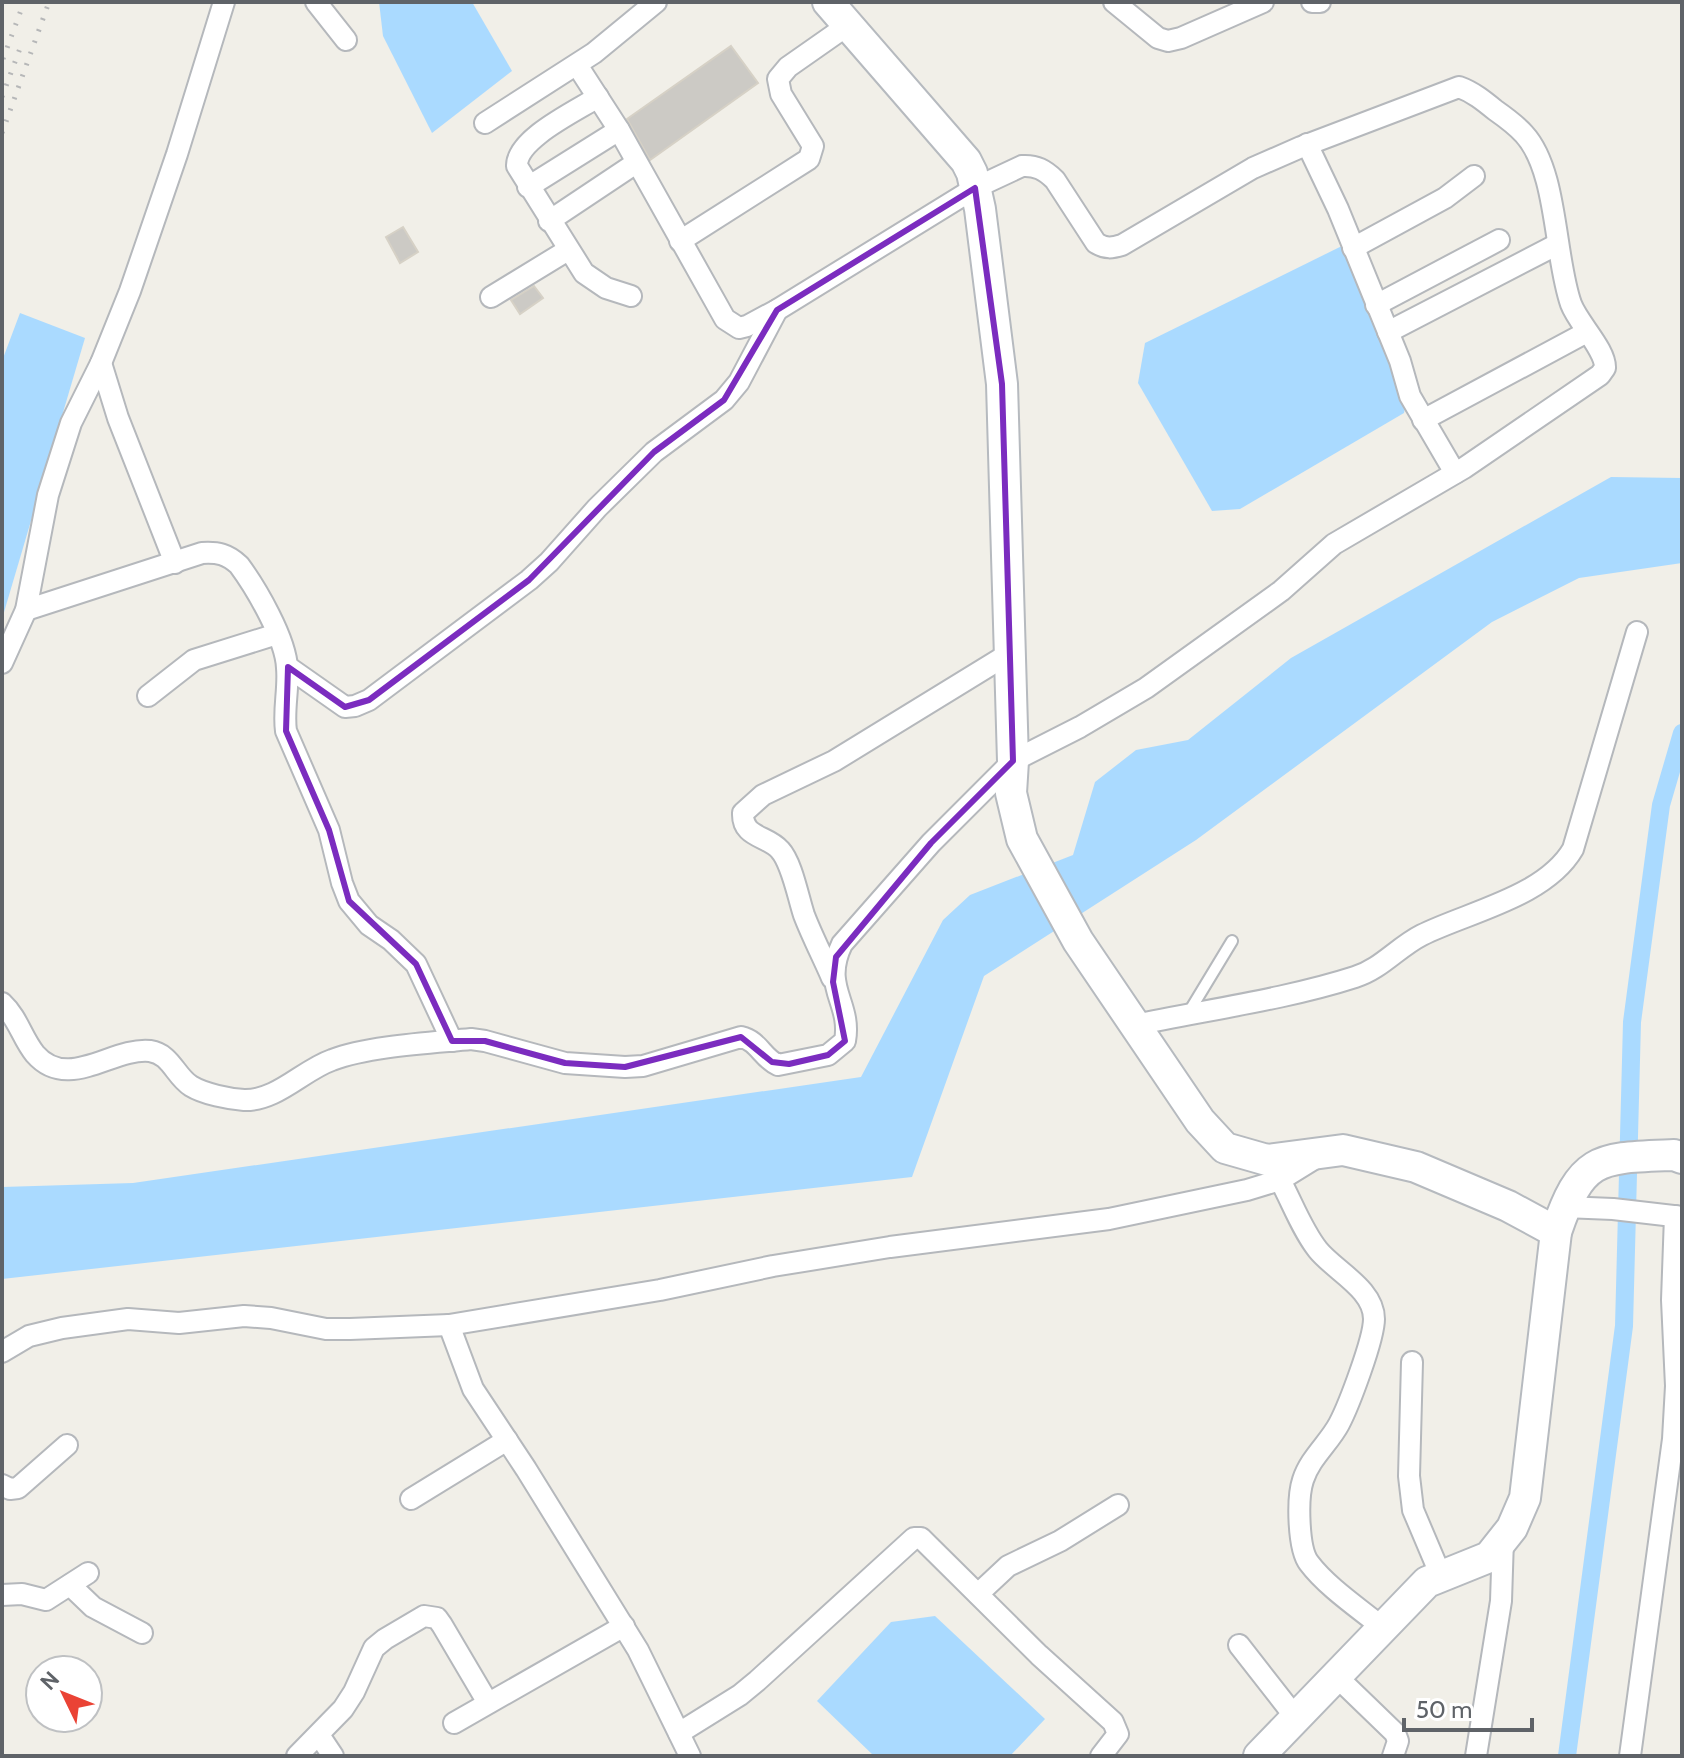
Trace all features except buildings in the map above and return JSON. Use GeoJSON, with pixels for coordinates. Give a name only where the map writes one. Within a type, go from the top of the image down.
{"type":"FeatureCollection","features":[{"type":"Feature","properties":{"kind":"main road"},"geometry":{"type":"LineString","coordinates":[[828,2],[966,161],[975,188],[1002,384],[1013,761],[1011,793],[1022,839],[1078,941],[1200,1121],[1225,1148],[1267,1160],[1343,1150],[1416,1167],[1508,1206],[1560,1220]]}},
{"type":"Feature","properties":{"kind":"main road"},"geometry":{"type":"LineString","coordinates":[[1259,1756],[1427,1582],[1489,1557],[1512,1528],[1525,1498],[1560,1220],[1569,1193],[1587,1171],[1618,1157],[1678,1157]]}},
{"type":"Feature","properties":{"kind":"street"},"geometry":{"type":"LineString","coordinates":[[2,663],[26,610],[48,495],[61,453],[75,412],[101,363],[130,291],[224,2]]}},
{"type":"Feature","properties":{"kind":"street"},"geometry":{"type":"LineString","coordinates":[[316,2],[346,40]]}},
{"type":"Feature","properties":{"kind":"street"},"geometry":{"type":"LineString","coordinates":[[485,123],[577,65],[656,2]]}},
{"type":"Feature","properties":{"kind":"street"},"geometry":{"type":"LineString","coordinates":[[1114,2],[1158,38],[1168,41],[1263,2]]}},
{"type":"Feature","properties":{"kind":"street"},"geometry":{"type":"LineString","coordinates":[[1312,2],[1320,2]]}},
{"type":"Feature","properties":{"kind":"street"},"geometry":{"type":"LineString","coordinates":[[680,241],[809,159],[813,146],[781,94],[778,79],[788,67],[848,25]]}},
{"type":"Feature","properties":{"kind":"street"},"geometry":{"type":"LineString","coordinates":[[577,65],[619,130],[725,319],[732,325],[747,326],[975,188],[1022,166],[1041,168],[1055,180],[1096,243],[1103,248],[1111,248],[1122,245],[1253,168],[1307,144],[1459,87],[1516,127],[1533,146],[1542,165],[1572,308],[1605,363],[1600,375],[1455,473],[1334,544],[1281,591],[1146,688],[1080,727],[1013,761],[931,843],[842,944],[836,957],[833,982]]}},
{"type":"Feature","properties":{"kind":"street"},"geometry":{"type":"LineString","coordinates":[[598,97],[529,142],[517,157],[517,166],[568,250],[594,283],[631,296]]}},
{"type":"Feature","properties":{"kind":"street"},"geometry":{"type":"LineString","coordinates":[[528,187],[619,130]]}},
{"type":"Feature","properties":{"kind":"street"},"geometry":{"type":"LineString","coordinates":[[1307,144],[1338,209],[1400,361],[1410,396],[1455,473]]}},
{"type":"Feature","properties":{"kind":"street"},"geometry":{"type":"LineString","coordinates":[[549,221],[636,163]]}},
{"type":"Feature","properties":{"kind":"street"},"geometry":{"type":"LineString","coordinates":[[1353,248],[1429,207],[1474,176]]}},
{"type":"Feature","properties":{"kind":"street"},"geometry":{"type":"LineString","coordinates":[[1376,305],[1499,240]]}},
{"type":"Feature","properties":{"kind":"street"},"geometry":{"type":"LineString","coordinates":[[1388,332],[1558,244]]}},
{"type":"Feature","properties":{"kind":"street"},"geometry":{"type":"LineString","coordinates":[[491,297],[568,250]]}},
{"type":"Feature","properties":{"kind":"street"},"geometry":{"type":"LineString","coordinates":[[288,667],[345,707],[369,700],[529,580],[654,452],[724,400],[739,382],[777,310]]}},
{"type":"Feature","properties":{"kind":"street"},"geometry":{"type":"LineString","coordinates":[[1423,420],[1587,332]]}},
{"type":"Feature","properties":{"kind":"street"},"geometry":{"type":"LineString","coordinates":[[101,363],[118,418],[175,563]]}},
{"type":"Feature","properties":{"kind":"street"},"geometry":{"type":"LineString","coordinates":[[26,610],[202,553],[217,552],[229,557],[244,572],[277,634],[288,667],[284,717],[286,731],[329,830],[349,901],[369,925],[391,940],[416,964],[452,1041]]}},
{"type":"Feature","properties":{"kind":"street"},"geometry":{"type":"LineString","coordinates":[[1135,1025],[1312,988],[1368,973],[1422,935],[1517,894],[1556,870],[1573,849],[1637,632]]}},
{"type":"Feature","properties":{"kind":"street"},"geometry":{"type":"LineString","coordinates":[[148,696],[194,660],[277,634]]}},
{"type":"Feature","properties":{"kind":"street"},"geometry":{"type":"LineString","coordinates":[[2,1003],[19,1023],[36,1054],[49,1065],[63,1070],[77,1068],[146,1051],[165,1057],[183,1080],[196,1089],[241,1100],[256,1100],[268,1095],[330,1060],[452,1041],[485,1041],[545,1059],[625,1067],[643,1066],[741,1037],[757,1043],[772,1062],[789,1064],[828,1055],[845,1041],[845,1016],[785,859],[780,850],[748,831],[742,823],[743,813],[763,795],[834,761],[1010,653]]}},
{"type":"Feature","properties":{"kind":"street"},"geometry":{"type":"LineString","coordinates":[[2,1352],[29,1336],[128,1319],[179,1323],[244,1316],[326,1329],[449,1325],[890,1247],[1109,1219],[1247,1190],[1280,1180],[1324,1152]]}},
{"type":"Feature","properties":{"kind":"street"},"geometry":{"type":"LineString","coordinates":[[1280,1180],[1316,1248],[1364,1294],[1372,1307],[1374,1319],[1371,1336],[1340,1422],[1303,1480],[1301,1541],[1303,1552],[1315,1570],[1383,1628]]}},
{"type":"Feature","properties":{"kind":"street"},"geometry":{"type":"LineString","coordinates":[[1560,1220],[1613,1209],[1678,1217],[1672,1300],[1676,1386],[1673,1439],[1630,1756]]}},
{"type":"Feature","properties":{"kind":"street"},"geometry":{"type":"LineString","coordinates":[[449,1325],[473,1389],[624,1626],[690,1756]]}},
{"type":"Feature","properties":{"kind":"street"},"geometry":{"type":"LineString","coordinates":[[1412,1362],[1410,1487],[1413,1510],[1441,1576]]}},
{"type":"Feature","properties":{"kind":"street"},"geometry":{"type":"LineString","coordinates":[[411,1499],[507,1440]]}},
{"type":"Feature","properties":{"kind":"street"},"geometry":{"type":"LineString","coordinates":[[2,1485],[10,1489],[18,1488],[67,1445]]}},
{"type":"Feature","properties":{"kind":"street"},"geometry":{"type":"LineString","coordinates":[[978,1594],[1008,1566],[1072,1535],[1118,1505]]}},
{"type":"Feature","properties":{"kind":"street"},"geometry":{"type":"LineString","coordinates":[[679,1733],[740,1695],[914,1538],[921,1538],[1117,1728],[1115,1740],[1101,1756]]}},
{"type":"Feature","properties":{"kind":"street"},"geometry":{"type":"LineString","coordinates":[[1476,1756],[1501,1601],[1503,1539]]}},
{"type":"Feature","properties":{"kind":"street"},"geometry":{"type":"LineString","coordinates":[[2,1595],[22,1594],[46,1600],[88,1573]]}},
{"type":"Feature","properties":{"kind":"street"},"geometry":{"type":"LineString","coordinates":[[70,1585],[93,1607],[142,1633]]}},
{"type":"Feature","properties":{"kind":"street"},"geometry":{"type":"LineString","coordinates":[[297,1756],[343,1709],[374,1648],[431,1615],[442,1625],[488,1703]]}},
{"type":"Feature","properties":{"kind":"street"},"geometry":{"type":"LineString","coordinates":[[454,1723],[624,1626]]}},
{"type":"Feature","properties":{"kind":"street"},"geometry":{"type":"LineString","coordinates":[[1239,1645],[1296,1718]]}},
{"type":"Feature","properties":{"kind":"street"},"geometry":{"type":"LineString","coordinates":[[1336,1676],[1395,1733],[1398,1741],[1393,1756]]}},
{"type":"Feature","properties":{"kind":"street"},"geometry":{"type":"LineString","coordinates":[[319,1735],[333,1756]]}},
{"type":"Feature","properties":{"kind":"lane"},"geometry":{"type":"LineString","coordinates":[[1188,1014],[1232,941]]}},
{"type":"Feature","properties":{"kind":"highlighted area"},"geometry":{"type":"Polygon","coordinates":[[[975,188],[1002,384],[1013,761],[931,843],[836,957],[833,982],[845,1041],[828,1055],[789,1064],[772,1062],[741,1037],[625,1067],[565,1063],[485,1041],[452,1041],[416,964],[349,901],[329,830],[286,731],[288,667],[345,707],[369,700],[529,580],[654,452],[724,400],[777,310],[975,188]]]}},
{"type":"Feature","properties":{"kind":"water"},"geometry":{"type":"Polygon","coordinates":[[[379,2],[472,2],[512,71],[432,133],[383,36],[379,2]]]}},
{"type":"Feature","properties":{"kind":"water"},"geometry":{"type":"Polygon","coordinates":[[[1350,242],[1412,370],[1404,413],[1240,509],[1212,511],[1138,383],[1145,343],[1350,242]]]}},
{"type":"Feature","properties":{"kind":"water"},"geometry":{"type":"Polygon","coordinates":[[[20,313],[85,338],[2,619],[2,361],[20,313]]]}},
{"type":"Feature","properties":{"kind":"water"},"geometry":{"type":"Polygon","coordinates":[[[1611,477],[1682,478],[1682,563],[1579,578],[1492,622],[1196,840],[984,976],[912,1177],[2,1279],[2,1187],[133,1183],[861,1077],[943,920],[970,895],[1073,855],[1095,782],[1136,750],[1188,740],[1291,658],[1611,477]]]}},
{"type":"Feature","properties":{"kind":"water"},"geometry":{"type":"Polygon","coordinates":[[[935,1616],[1045,1719],[1010,1756],[874,1756],[817,1701],[891,1622],[935,1616]]]}},
{"type":"Feature","properties":{"kind":"waterway"},"geometry":{"type":"LineString","coordinates":[[1567,1756],[1624,1326],[1632,1022],[1661,805],[1682,733]]}},
{"type":"Feature","properties":{"kind":"railway"},"geometry":{"type":"LineString","coordinates":[[3,59],[24,2]]}},
{"type":"Feature","properties":{"kind":"railway"},"geometry":{"type":"LineString","coordinates":[[2,133],[49,2]]}},
{"type":"Feature","properties":{"kind":"railway"},"geometry":{"type":"LineString","coordinates":[[2,97],[22,43]]}}]}
